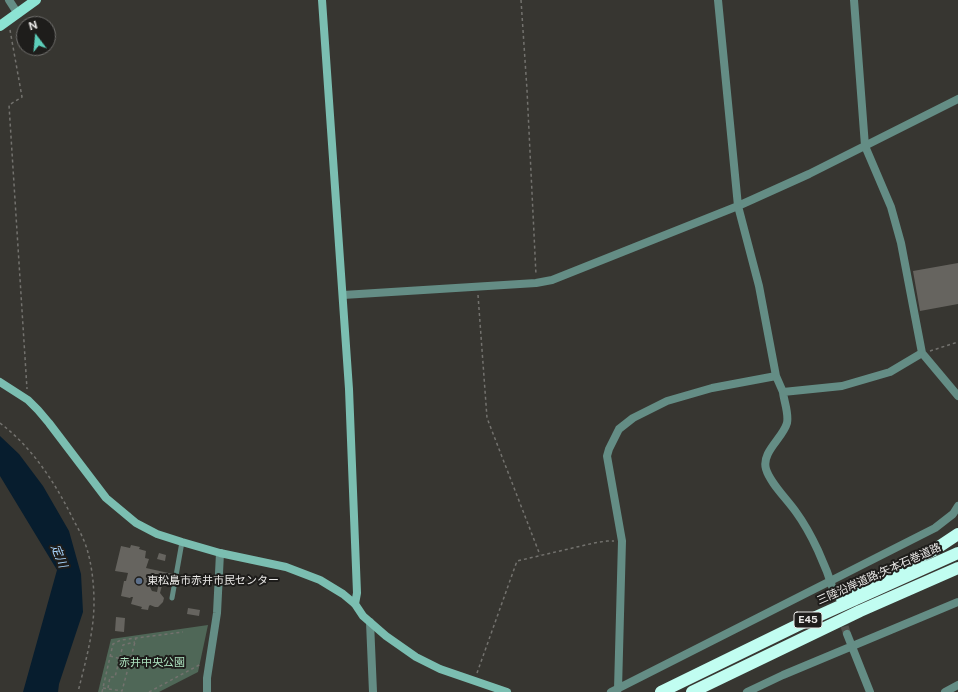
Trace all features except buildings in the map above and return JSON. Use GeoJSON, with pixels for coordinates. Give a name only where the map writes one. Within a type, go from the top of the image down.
{"type":"FeatureCollection","features":[{"type":"Feature","properties":{"kind":"highway"},"geometry":{"type":"LineString","coordinates":[[719,663],[794,620],[934,550],[958,534]]}},
{"type":"Feature","properties":{"kind":"highway","name":"三陸沿岸道路;矢本石巻道路"},"geometry":{"type":"LineString","coordinates":[[661,692],[803,622],[958,553]]}},
{"type":"Feature","properties":{"kind":"highway","name":"E45"},"geometry":{"type":"LineString","coordinates":[[692,692],[841,620],[958,568]]}},
{"type":"Feature","properties":{"kind":"main road"},"geometry":{"type":"LineString","coordinates":[[0,26],[36,0]]}},
{"type":"Feature","properties":{"kind":"street"},"geometry":{"type":"LineString","coordinates":[[9,0],[18,14]]}},
{"type":"Feature","properties":{"kind":"street"},"geometry":{"type":"LineString","coordinates":[[322,0],[349,389],[357,592],[356,604]]}},
{"type":"Feature","properties":{"kind":"street"},"geometry":{"type":"LineString","coordinates":[[718,0],[738,206],[759,286],[776,376],[783,392],[787,422],[769,453],[766,461],[766,468],[768,475],[797,513],[812,539],[834,592]]}},
{"type":"Feature","properties":{"kind":"street"},"geometry":{"type":"LineString","coordinates":[[854,0],[866,146],[891,207],[899,236],[922,353],[958,396]]}},
{"type":"Feature","properties":{"kind":"street"},"geometry":{"type":"LineString","coordinates":[[343,295],[536,283],[552,280],[738,206],[809,174],[958,99]]}},
{"type":"Feature","properties":{"kind":"street"},"geometry":{"type":"LineString","coordinates":[[783,392],[842,386],[890,372],[922,353]]}},
{"type":"Feature","properties":{"kind":"street"},"geometry":{"type":"LineString","coordinates":[[614,691],[622,541],[607,456],[619,429],[633,418],[667,401],[712,388],[776,376]]}},
{"type":"Feature","properties":{"kind":"street"},"geometry":{"type":"LineString","coordinates":[[0,382],[28,400],[49,422],[106,498],[136,523],[157,534],[182,542],[220,553],[286,567],[320,580],[356,604],[363,616],[386,636],[416,657],[440,669],[507,692]]}},
{"type":"Feature","properties":{"kind":"street"},"geometry":{"type":"LineString","coordinates":[[614,691],[935,528],[953,514],[958,506]]}},
{"type":"Feature","properties":{"kind":"street"},"geometry":{"type":"LineString","coordinates":[[207,692],[207,678],[217,613],[220,553]]}},
{"type":"Feature","properties":{"kind":"street"},"geometry":{"type":"LineString","coordinates":[[747,692],[783,675],[958,602]]}},
{"type":"Feature","properties":{"kind":"street"},"geometry":{"type":"LineString","coordinates":[[370,622],[373,692]]}},
{"type":"Feature","properties":{"kind":"street"},"geometry":{"type":"LineString","coordinates":[[847,634],[870,692]]}},
{"type":"Feature","properties":{"kind":"street"},"geometry":{"type":"LineString","coordinates":[[945,692],[958,685]]}},
{"type":"Feature","properties":{"kind":"lane"},"geometry":{"type":"LineString","coordinates":[[172,598],[182,542]]}},
{"type":"Feature","properties":{"kind":"path"},"geometry":{"type":"LineString","coordinates":[[520,0],[527,90],[536,283]]}},
{"type":"Feature","properties":{"kind":"path"},"geometry":{"type":"LineString","coordinates":[[9,20],[22,97],[9,105],[28,400]]}},
{"type":"Feature","properties":{"kind":"path"},"geometry":{"type":"LineString","coordinates":[[478,287],[487,418],[540,555]]}},
{"type":"Feature","properties":{"kind":"path"},"geometry":{"type":"LineString","coordinates":[[922,353],[958,342]]}},
{"type":"Feature","properties":{"kind":"path"},"geometry":{"type":"LineString","coordinates":[[0,423],[38,460],[66,505],[86,548],[94,587],[93,626],[78,692]]}},
{"type":"Feature","properties":{"kind":"path"},"geometry":{"type":"LineString","coordinates":[[475,681],[518,561],[606,541],[622,541]]}},
{"type":"Feature","properties":{"kind":"path"},"geometry":{"type":"LineString","coordinates":[[102,692],[113,644],[121,640],[183,632]]}},
{"type":"Feature","properties":{"kind":"path"},"geometry":{"type":"LineString","coordinates":[[121,690],[122,691],[136,638]]}},
{"type":"Feature","properties":{"kind":"path"},"geometry":{"type":"LineString","coordinates":[[108,688],[110,677],[115,677],[123,645],[135,642]]}},
{"type":"Feature","properties":{"kind":"path"},"geometry":{"type":"LineString","coordinates":[[110,656],[130,661]]}},
{"type":"Feature","properties":{"kind":"path"},"geometry":{"type":"LineString","coordinates":[[149,692],[210,659]]}},
{"type":"Feature","properties":{"kind":"path"},"geometry":{"type":"LineString","coordinates":[[103,688],[126,692]]}},
{"type":"Feature","properties":{"kind":"green space","name":"赤井中央公園"},"geometry":{"type":"Polygon","coordinates":[[[208,625],[198,672],[159,692],[98,692],[111,639],[208,625]]]}},
{"type":"Feature","properties":{"kind":"water","name":"定川"},"geometry":{"type":"Polygon","coordinates":[[[0,436],[19,454],[43,486],[69,531],[81,574],[83,612],[59,684],[58,692],[23,692],[57,570],[0,476],[0,436]]]}},
{"type":"Feature","properties":{"kind":"tunnel"},"geometry":{"type":"LineString","coordinates":[[834,592],[847,634]]}},
{"type":"Feature","properties":{"kind":"place","name":"東松島市赤井市民センター"},"geometry":{"type":"Point","coordinates":[139,581]}}]}
